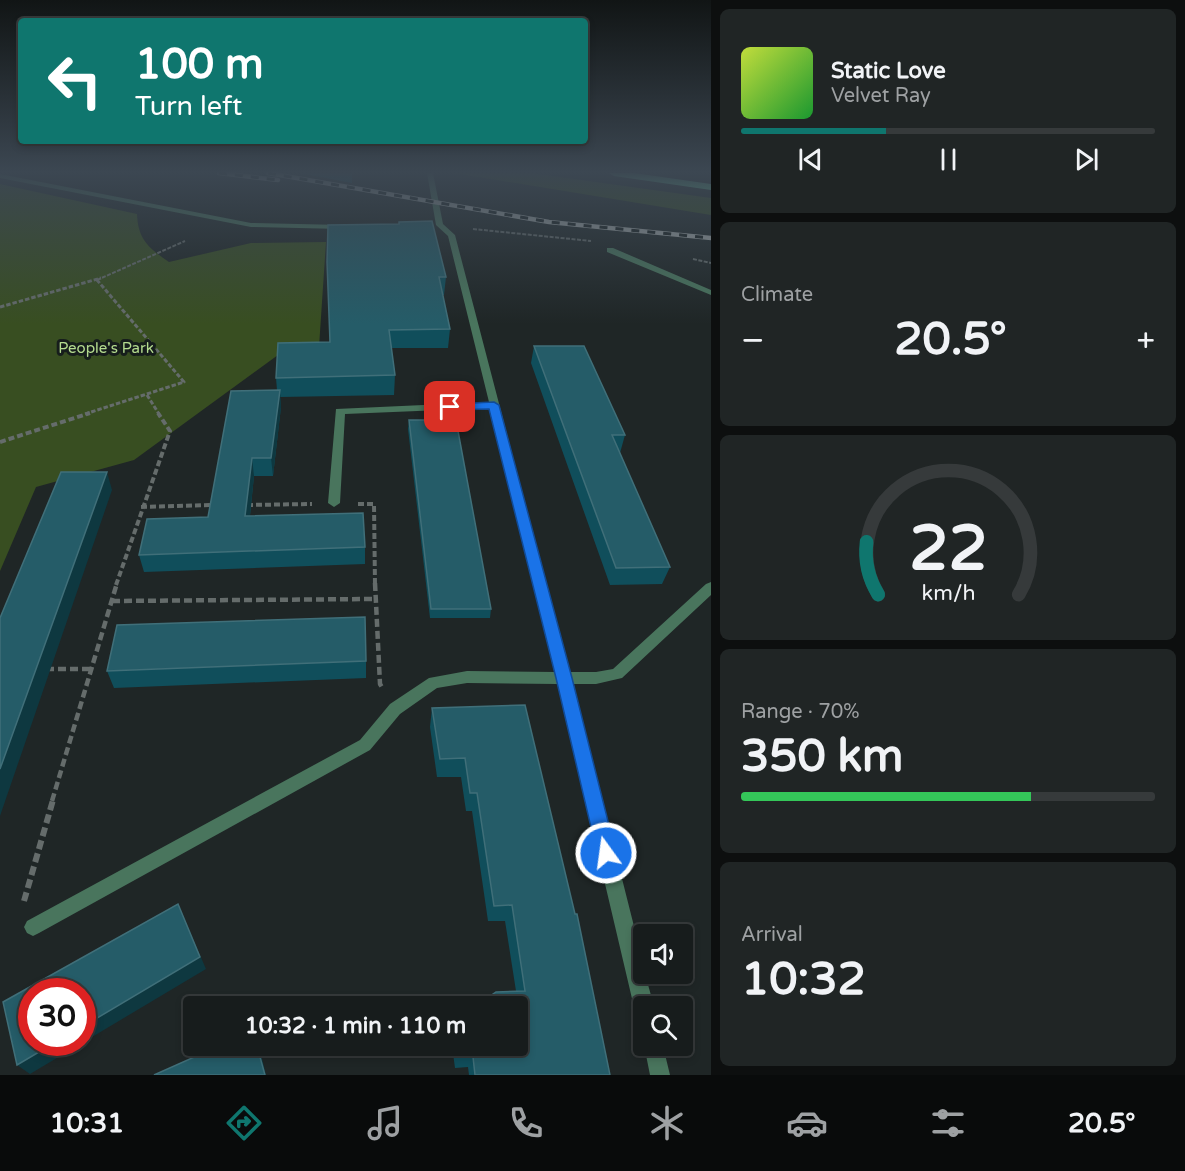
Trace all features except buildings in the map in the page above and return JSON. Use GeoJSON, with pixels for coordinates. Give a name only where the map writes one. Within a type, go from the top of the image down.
{"type":"FeatureCollection","features":[{"type":"Feature","properties":{"kind":"street"},"geometry":{"type":"LineString","coordinates":[[242,223],[352,227]]}},
{"type":"Feature","properties":{"kind":"street"},"geometry":{"type":"LineString","coordinates":[[434,225],[451,235],[564,678],[641,996]]}},
{"type":"Feature","properties":{"kind":"street"},"geometry":{"type":"LineString","coordinates":[[610,250],[711,292]]}},
{"type":"Feature","properties":{"kind":"street"},"geometry":{"type":"LineString","coordinates":[[334,504],[340,411],[494,405]]}},
{"type":"Feature","properties":{"kind":"street"},"geometry":{"type":"LineString","coordinates":[[33,927],[364,745],[395,709],[434,682],[467,676],[596,678],[617,674],[711,587]]}},
{"type":"Feature","properties":{"kind":"street"},"geometry":{"type":"LineString","coordinates":[[655,1056],[660,1075]]}},
{"type":"Feature","properties":{"kind":"path"},"geometry":{"type":"LineString","coordinates":[[434,225],[595,242]]}},
{"type":"Feature","properties":{"kind":"path"},"geometry":{"type":"LineString","coordinates":[[0,307],[97,280],[185,241]]}},
{"type":"Feature","properties":{"kind":"path"},"geometry":{"type":"LineString","coordinates":[[688,258],[711,263]]}},
{"type":"Feature","properties":{"kind":"path"},"geometry":{"type":"LineString","coordinates":[[0,442],[184,382],[97,280]]}},
{"type":"Feature","properties":{"kind":"path"},"geometry":{"type":"LineString","coordinates":[[33,927],[16,929],[91,669],[141,507],[170,431],[147,395]]}},
{"type":"Feature","properties":{"kind":"path"},"geometry":{"type":"LineString","coordinates":[[243,505],[374,504],[375,599],[380,684],[395,709]]}},
{"type":"Feature","properties":{"kind":"path"},"geometry":{"type":"LineString","coordinates":[[141,507],[221,505]]}},
{"type":"Feature","properties":{"kind":"path"},"geometry":{"type":"LineString","coordinates":[[112,601],[375,599]]}},
{"type":"Feature","properties":{"kind":"path"},"geometry":{"type":"LineString","coordinates":[[34,669],[91,669]]}},
{"type":"Feature","properties":{"kind":"green space","name":"People's Park"},"geometry":{"type":"Polygon","coordinates":[[[0,223],[138,223],[142,237],[169,262],[251,243],[326,242],[319,347],[278,355],[134,460],[36,487],[0,571],[0,223]]]}},
{"type":"Feature","properties":{"kind":"railway"},"geometry":{"type":"LineString","coordinates":[[561,223],[711,238]]}},
{"type":"Feature","properties":{"kind":"route"},"geometry":{"type":"LineString","coordinates":[[450,407],[494,405],[606,853]]}}]}
